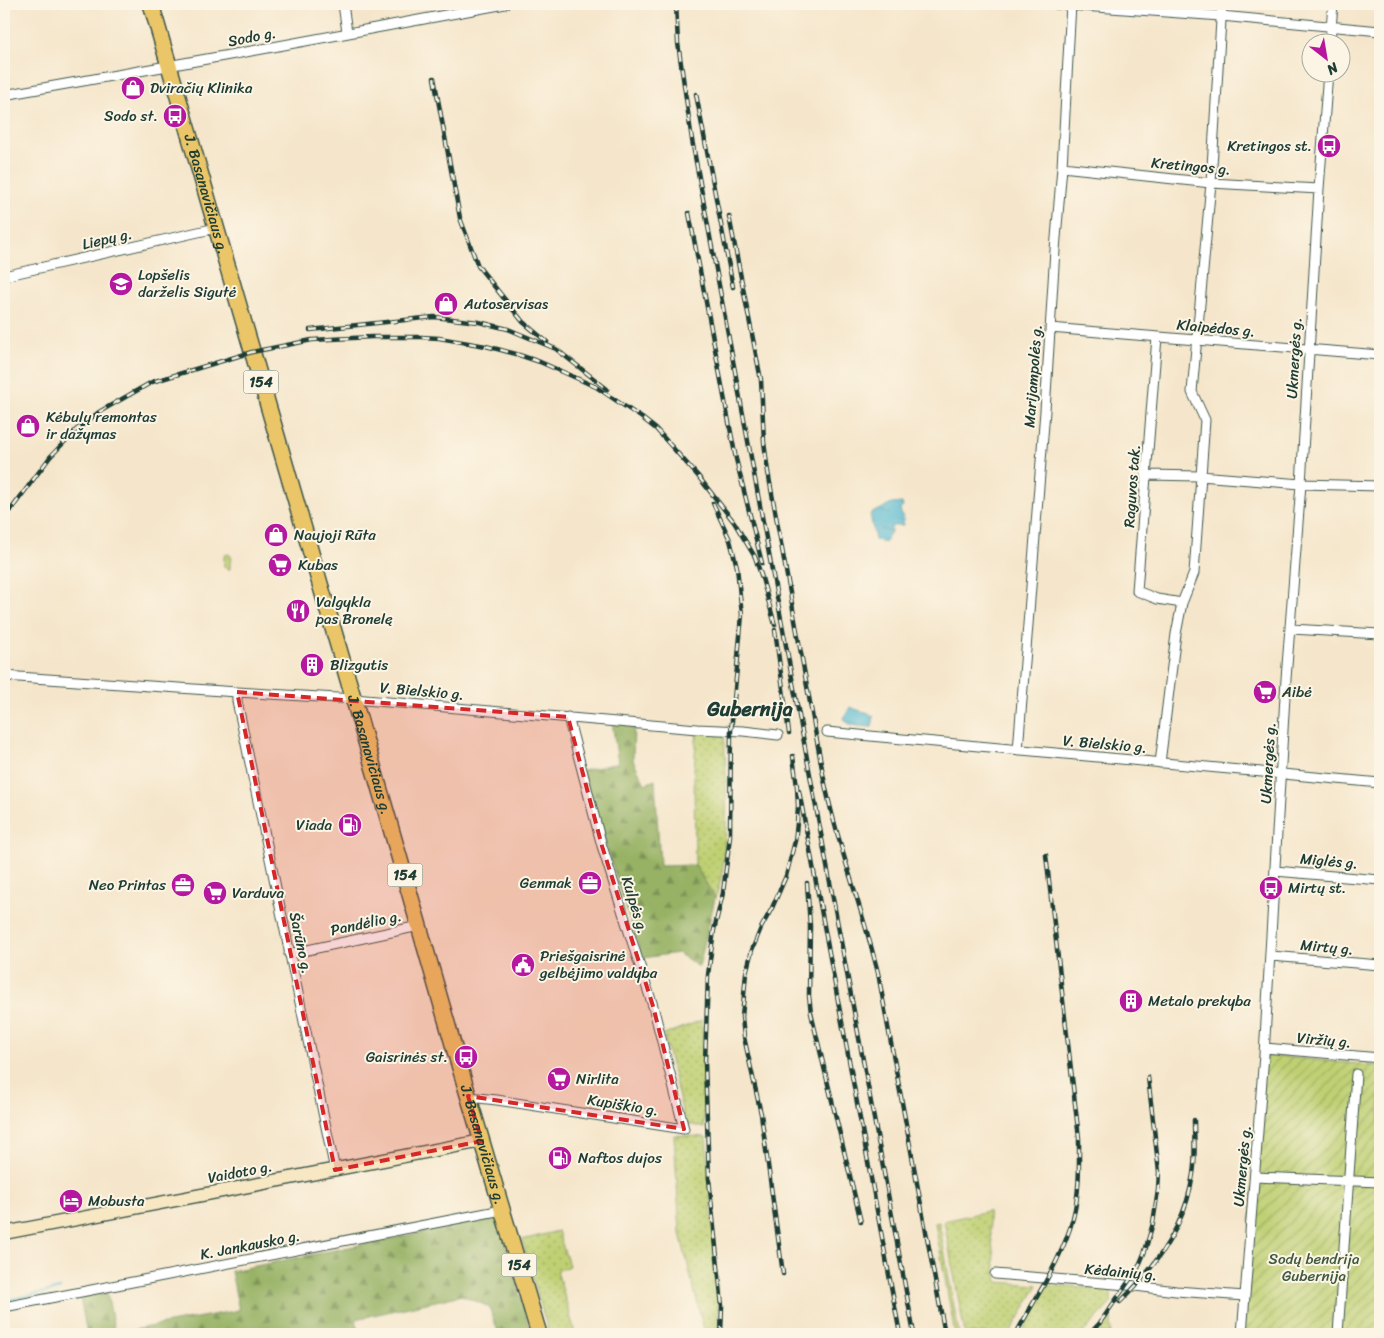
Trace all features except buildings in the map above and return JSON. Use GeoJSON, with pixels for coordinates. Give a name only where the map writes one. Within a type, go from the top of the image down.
{"type":"FeatureCollection","features":[{"type":"Feature","properties":{"kind":"main road","name":"J. Basanavičiaus g."},"geometry":{"type":"LineString","coordinates":[[151,4],[539,1334]]}},
{"type":"Feature","properties":{"kind":"main road","name":"Vaidoto g."},"geometry":{"type":"LineString","coordinates":[[4,1233],[482,1141]]}},
{"type":"Feature","properties":{"kind":"street"},"geometry":{"type":"LineString","coordinates":[[343,4],[347,32]]}},
{"type":"Feature","properties":{"kind":"street","name":"Sodo g."},"geometry":{"type":"LineString","coordinates":[[4,95],[505,4]]}},
{"type":"Feature","properties":{"kind":"street"},"geometry":{"type":"LineString","coordinates":[[1055,4],[1221,16],[1380,32]]}},
{"type":"Feature","properties":{"kind":"street","name":"Marijampolės g."},"geometry":{"type":"LineString","coordinates":[[1018,750],[1062,168],[1071,4]]}},
{"type":"Feature","properties":{"kind":"street"},"geometry":{"type":"LineString","coordinates":[[1160,763],[1176,634],[1182,603],[1194,573],[1205,420],[1192,392],[1211,183],[1222,4]]}},
{"type":"Feature","properties":{"kind":"street"},"geometry":{"type":"LineString","coordinates":[[1331,32],[1333,4]]}},
{"type":"Feature","properties":{"kind":"street","name":"Ukmergės g."},"geometry":{"type":"LineString","coordinates":[[1242,1334],[1265,1048],[1286,678],[1291,629],[1308,349],[1327,82]]}},
{"type":"Feature","properties":{"kind":"street","name":"Kretingos g."},"geometry":{"type":"LineString","coordinates":[[1062,168],[1211,183],[1319,189]]}},
{"type":"Feature","properties":{"kind":"street","name":"Liepų g."},"geometry":{"type":"LineString","coordinates":[[4,276],[216,228]]}},
{"type":"Feature","properties":{"kind":"street","name":"Klaipėdos g."},"geometry":{"type":"LineString","coordinates":[[1050,328],[1380,355]]}},
{"type":"Feature","properties":{"kind":"street","name":"Raguvos tak."},"geometry":{"type":"LineString","coordinates":[[1157,337],[1137,591],[1156,599],[1182,603]]}},
{"type":"Feature","properties":{"kind":"street"},"geometry":{"type":"LineString","coordinates":[[1146,475],[1200,476],[1301,484],[1380,486]]}},
{"type":"Feature","properties":{"kind":"street"},"geometry":{"type":"LineString","coordinates":[[1291,629],[1380,634]]}},
{"type":"Feature","properties":{"kind":"street","name":"V. Bielskio g."},"geometry":{"type":"LineString","coordinates":[[4,676],[354,699],[778,735]]}},
{"type":"Feature","properties":{"kind":"street","name":"Šarūno g."},"geometry":{"type":"LineString","coordinates":[[237,692],[237,700],[335,1170]]}},
{"type":"Feature","properties":{"kind":"street","name":"Kulpės g."},"geometry":{"type":"LineString","coordinates":[[568,717],[602,846],[654,1006],[684,1129]]}},
{"type":"Feature","properties":{"kind":"street","name":"V. Bielskio g."},"geometry":{"type":"LineString","coordinates":[[827,732],[1380,783]]}},
{"type":"Feature","properties":{"kind":"street","name":"Miglės g."},"geometry":{"type":"LineString","coordinates":[[1276,871],[1380,880]]}},
{"type":"Feature","properties":{"kind":"street","name":"Pandėlio g."},"geometry":{"type":"LineString","coordinates":[[290,954],[419,926]]}},
{"type":"Feature","properties":{"kind":"street","name":"Mirtų g."},"geometry":{"type":"LineString","coordinates":[[1271,956],[1380,965]]}},
{"type":"Feature","properties":{"kind":"street","name":"Viržių g."},"geometry":{"type":"LineString","coordinates":[[1265,1048],[1380,1058]]}},
{"type":"Feature","properties":{"kind":"street"},"geometry":{"type":"LineString","coordinates":[[1338,1334],[1356,1074]]}},
{"type":"Feature","properties":{"kind":"street","name":"Kupiškio g."},"geometry":{"type":"LineString","coordinates":[[469,1097],[684,1129]]}},
{"type":"Feature","properties":{"kind":"street"},"geometry":{"type":"LineString","coordinates":[[1255,1177],[1380,1182]]}},
{"type":"Feature","properties":{"kind":"street","name":"K. Jankausko g."},"geometry":{"type":"LineString","coordinates":[[4,1307],[502,1210]]}},
{"type":"Feature","properties":{"kind":"street","name":"Kėdainių g."},"geometry":{"type":"LineString","coordinates":[[995,1274],[1244,1296]]}},
{"type":"Feature","properties":{"kind":"highlighted area"},"geometry":{"type":"Polygon","coordinates":[[[237,692],[568,717],[602,846],[653,1006],[684,1129],[468,1096],[482,1141],[335,1170],[237,692]]]}},
{"type":"Feature","properties":{"kind":"green space"},"geometry":{"type":"Polygon","coordinates":[[[229,554],[232,560],[230,561],[230,569],[226,569],[224,567],[224,555],[229,554]]]}},
{"type":"Feature","properties":{"kind":"green space"},"geometry":{"type":"Polygon","coordinates":[[[612,721],[634,723],[633,760],[645,784],[655,780],[660,866],[695,865],[715,898],[699,967],[678,953],[642,958],[582,771],[618,763],[612,721]]]}},
{"type":"Feature","properties":{"kind":"green space"},"geometry":{"type":"Polygon","coordinates":[[[697,729],[724,730],[726,825],[721,878],[715,898],[695,865],[694,769],[697,729]]]}},
{"type":"Feature","properties":{"kind":"green space"},"geometry":{"type":"Polygon","coordinates":[[[702,1020],[704,1128],[685,1123],[664,1035],[702,1020]]]}},
{"type":"Feature","properties":{"kind":"green space","name":"Sodų bendrija Gubernija"},"geometry":{"type":"Polygon","coordinates":[[[1264,1055],[1380,1066],[1380,1334],[1242,1334],[1264,1055]]]}},
{"type":"Feature","properties":{"kind":"green space"},"geometry":{"type":"Polygon","coordinates":[[[674,1135],[706,1137],[718,1297],[718,1334],[705,1334],[680,1233],[674,1135]]]}},
{"type":"Feature","properties":{"kind":"green space"},"geometry":{"type":"Polygon","coordinates":[[[988,1211],[997,1282],[1038,1285],[1010,1334],[965,1334],[944,1221],[988,1211]]]}},
{"type":"Feature","properties":{"kind":"green space"},"geometry":{"type":"Polygon","coordinates":[[[498,1217],[531,1334],[499,1334],[489,1307],[462,1295],[356,1319],[359,1334],[118,1334],[239,1310],[231,1271],[498,1217]]]}},
{"type":"Feature","properties":{"kind":"green space"},"geometry":{"type":"Polygon","coordinates":[[[939,1222],[959,1334],[955,1334],[935,1223],[939,1222]]]}},
{"type":"Feature","properties":{"kind":"green space"},"geometry":{"type":"Polygon","coordinates":[[[558,1231],[569,1266],[557,1271],[574,1329],[572,1334],[549,1334],[522,1240],[558,1231]]]}},
{"type":"Feature","properties":{"kind":"green space"},"geometry":{"type":"Polygon","coordinates":[[[1048,1285],[1111,1289],[1111,1303],[1082,1334],[1021,1334],[1048,1285]]]}},
{"type":"Feature","properties":{"kind":"green space"},"geometry":{"type":"Polygon","coordinates":[[[107,1292],[115,1334],[87,1334],[80,1297],[107,1292]]]}},
{"type":"Feature","properties":{"kind":"green space"},"geometry":{"type":"Polygon","coordinates":[[[1111,1318],[1111,1334],[1095,1334],[1111,1318]]]}},
{"type":"Feature","properties":{"kind":"water"},"geometry":{"type":"Polygon","coordinates":[[[902,503],[903,507],[900,509],[903,519],[902,526],[891,527],[891,532],[884,542],[875,540],[870,514],[892,504],[902,503]]]}},
{"type":"Feature","properties":{"kind":"water"},"geometry":{"type":"Polygon","coordinates":[[[850,707],[874,716],[872,727],[856,726],[846,721],[844,718],[850,707]]]}},
{"type":"Feature","properties":{"kind":"waterway"},"geometry":{"type":"LineString","coordinates":[[4,1301],[60,1289]]}},
{"type":"Feature","properties":{"kind":"railway"},"geometry":{"type":"LineString","coordinates":[[676,4],[678,43],[692,140],[914,1334]]}},
{"type":"Feature","properties":{"kind":"railway"},"geometry":{"type":"LineString","coordinates":[[434,78],[460,218],[478,266],[523,322],[547,342]]}},
{"type":"Feature","properties":{"kind":"railway"},"geometry":{"type":"LineString","coordinates":[[696,94],[733,287]]}},
{"type":"Feature","properties":{"kind":"railway"},"geometry":{"type":"LineString","coordinates":[[689,213],[736,459],[762,563]]}},
{"type":"Feature","properties":{"kind":"railway"},"geometry":{"type":"LineString","coordinates":[[729,216],[761,380],[764,442],[768,472],[823,774],[828,799],[878,973],[945,1334]]}},
{"type":"Feature","properties":{"kind":"railway"},"geometry":{"type":"LineString","coordinates":[[310,330],[434,317],[479,322],[508,329],[556,349],[607,389]]}},
{"type":"Feature","properties":{"kind":"railway"},"geometry":{"type":"LineString","coordinates":[[4,519],[50,457],[76,430],[99,412],[152,382],[252,352],[312,340],[372,337],[439,338],[486,346],[540,362],[596,387],[656,429],[698,476],[734,522],[755,557],[775,625]]}},
{"type":"Feature","properties":{"kind":"railway"},"geometry":{"type":"LineString","coordinates":[[713,503],[730,540],[737,567],[742,615],[731,731],[730,836],[723,893],[714,930],[708,975],[705,1062],[709,1179],[722,1306],[721,1334]]}},
{"type":"Feature","properties":{"kind":"railway"},"geometry":{"type":"LineString","coordinates":[[775,630],[789,733]]}},
{"type":"Feature","properties":{"kind":"railway"},"geometry":{"type":"LineString","coordinates":[[783,1274],[761,1114],[744,1037],[742,1017],[746,973],[752,950],[786,876],[795,841],[798,806],[793,756]]}},
{"type":"Feature","properties":{"kind":"railway"},"geometry":{"type":"LineString","coordinates":[[799,791],[900,1334]]}},
{"type":"Feature","properties":{"kind":"railway"},"geometry":{"type":"LineString","coordinates":[[1016,1334],[1062,1248],[1073,1218],[1079,1178],[1079,1138],[1046,855]]}},
{"type":"Feature","properties":{"kind":"railway"},"geometry":{"type":"LineString","coordinates":[[807,883],[810,926],[809,996],[811,1013],[861,1222]]}},
{"type":"Feature","properties":{"kind":"railway"},"geometry":{"type":"LineString","coordinates":[[1089,1334],[1099,1324],[1138,1268],[1153,1223],[1159,1172],[1148,1077]]}},
{"type":"Feature","properties":{"kind":"railway"},"geometry":{"type":"LineString","coordinates":[[1120,1302],[1157,1260],[1184,1211],[1194,1168],[1194,1120]]}},
{"type":"Feature","properties":{"kind":"place","name":"Dviračių Klinika"},"geometry":{"type":"Point","coordinates":[133,88]}},
{"type":"Feature","properties":{"kind":"place","name":"Sodo st."},"geometry":{"type":"Point","coordinates":[175,116]}},
{"type":"Feature","properties":{"kind":"place","name":"Kretingos st."},"geometry":{"type":"Point","coordinates":[1329,146]}},
{"type":"Feature","properties":{"kind":"place","name":"Lopšelis darželis Sigutė"},"geometry":{"type":"Point","coordinates":[121,284]}},
{"type":"Feature","properties":{"kind":"place","name":"Autoservisas"},"geometry":{"type":"Point","coordinates":[446,304]}},
{"type":"Feature","properties":{"kind":"place","name":"Kėbulų remontas ir dažymas"},"geometry":{"type":"Point","coordinates":[28,426]}},
{"type":"Feature","properties":{"kind":"place","name":"Naujoji Rūta"},"geometry":{"type":"Point","coordinates":[276,535]}},
{"type":"Feature","properties":{"kind":"place","name":"Kubas"},"geometry":{"type":"Point","coordinates":[280,565]}},
{"type":"Feature","properties":{"kind":"place","name":"Valgykla pas Bronelę"},"geometry":{"type":"Point","coordinates":[298,611]}},
{"type":"Feature","properties":{"kind":"place","name":"Blizgutis"},"geometry":{"type":"Point","coordinates":[312,665]}},
{"type":"Feature","properties":{"kind":"place","name":"Aibė"},"geometry":{"type":"Point","coordinates":[1265,692]}},
{"type":"Feature","properties":{"kind":"place","name":"Viada"},"geometry":{"type":"Point","coordinates":[350,825]}},
{"type":"Feature","properties":{"kind":"place","name":"Genmak"},"geometry":{"type":"Point","coordinates":[590,883]}},
{"type":"Feature","properties":{"kind":"place","name":"Neo Printas"},"geometry":{"type":"Point","coordinates":[183,885]}},
{"type":"Feature","properties":{"kind":"place","name":"Mirtų st."},"geometry":{"type":"Point","coordinates":[1271,888]}},
{"type":"Feature","properties":{"kind":"place","name":"Varduva"},"geometry":{"type":"Point","coordinates":[215,893]}},
{"type":"Feature","properties":{"kind":"place","name":"Priešgaisrinė gelbėjimo valdyba"},"geometry":{"type":"Point","coordinates":[523,965]}},
{"type":"Feature","properties":{"kind":"place","name":"Metalo prekyba"},"geometry":{"type":"Point","coordinates":[1131,1001]}},
{"type":"Feature","properties":{"kind":"place","name":"Gaisrinės st."},"geometry":{"type":"Point","coordinates":[466,1057]}},
{"type":"Feature","properties":{"kind":"place","name":"Nirlita"},"geometry":{"type":"Point","coordinates":[559,1079]}},
{"type":"Feature","properties":{"kind":"place","name":"Naftos dujos"},"geometry":{"type":"Point","coordinates":[560,1158]}},
{"type":"Feature","properties":{"kind":"place","name":"Mobusta"},"geometry":{"type":"Point","coordinates":[71,1201]}},
{"type":"Feature","properties":{"kind":"district","name":"Gubernija"},"geometry":{"type":"Point","coordinates":[750,709]}}]}
